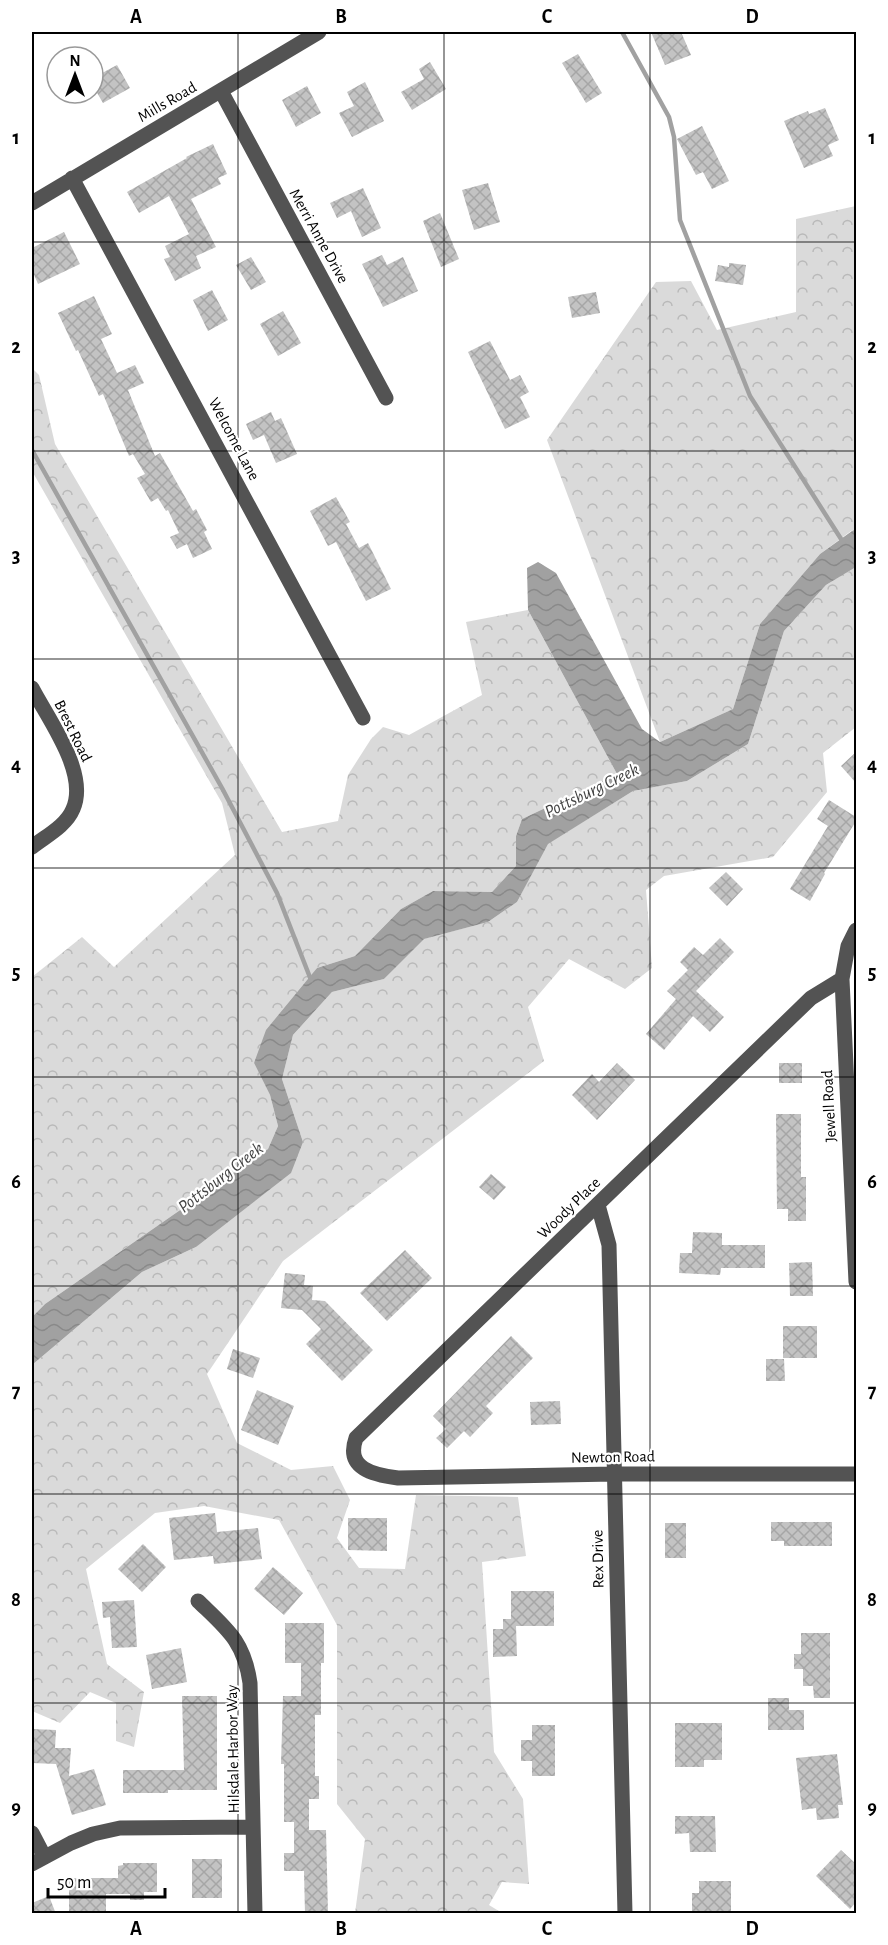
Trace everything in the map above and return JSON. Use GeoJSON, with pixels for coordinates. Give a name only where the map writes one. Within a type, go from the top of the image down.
{"type":"FeatureCollection","features":[{"type":"Feature","properties":{"kind":"street","name":"Mills Road"},"geometry":{"type":"LineString","coordinates":[[32,203],[319,32]]}},
{"type":"Feature","properties":{"kind":"street","name":"Merri Anne Drive"},"geometry":{"type":"LineString","coordinates":[[221,91],[386,398]]}},
{"type":"Feature","properties":{"kind":"street","name":"Welcome Lane"},"geometry":{"type":"LineString","coordinates":[[72,178],[363,718]]}},
{"type":"Feature","properties":{"kind":"street","name":"Brest Road"},"geometry":{"type":"LineString","coordinates":[[32,688],[70,759],[77,793],[73,810],[60,826],[32,847]]}},
{"type":"Feature","properties":{"kind":"street","name":"Jewell Road"},"geometry":{"type":"LineString","coordinates":[[856,930],[848,946],[842,979],[856,1282]]}},
{"type":"Feature","properties":{"kind":"street","name":"Woody Place"},"geometry":{"type":"LineString","coordinates":[[371,1473],[360,1466],[354,1457],[353,1447],[356,1438],[811,998],[842,979]]}},
{"type":"Feature","properties":{"kind":"street","name":"Rex Drive"},"geometry":{"type":"LineString","coordinates":[[598,1205],[609,1245],[625,1914]]}},
{"type":"Feature","properties":{"kind":"street","name":"Newton Road"},"geometry":{"type":"LineString","coordinates":[[371,1473],[398,1478],[614,1474],[856,1474]]}},
{"type":"Feature","properties":{"kind":"street","name":"Hilsdale Harbor Way"},"geometry":{"type":"LineString","coordinates":[[198,1601],[230,1631],[247,1664],[250,1683],[255,1914]]}},
{"type":"Feature","properties":{"kind":"street"},"geometry":{"type":"LineString","coordinates":[[32,1833],[38,1860],[93,1834],[120,1828],[253,1827]]}},
{"type":"Feature","properties":{"kind":"green space"},"geometry":{"type":"Polygon","coordinates":[[[856,206],[856,529],[820,554],[760,624],[733,709],[660,742],[547,440],[656,282],[691,281],[717,330],[796,312],[796,219],[856,206]]]}},
{"type":"Feature","properties":{"kind":"green space"},"geometry":{"type":"Polygon","coordinates":[[[32,368],[39,375],[55,444],[282,832],[338,821],[348,775],[371,739],[383,727],[409,735],[482,695],[466,622],[528,610],[617,774],[522,819],[516,836],[516,866],[492,892],[433,891],[401,909],[355,956],[317,968],[254,1063],[270,1095],[278,1126],[268,1149],[45,1304],[32,1317],[32,977],[82,937],[114,967],[235,855],[222,803],[32,471],[32,368]]]}},
{"type":"Feature","properties":{"kind":"green space"},"geometry":{"type":"Polygon","coordinates":[[[856,567],[856,727],[823,753],[827,792],[773,857],[664,876],[646,890],[652,968],[625,989],[569,959],[528,1007],[544,1061],[283,1261],[207,1374],[237,1443],[291,1470],[333,1466],[350,1500],[337,1538],[359,1568],[405,1569],[416,1495],[518,1497],[526,1556],[482,1562],[494,1752],[523,1799],[529,1884],[502,1882],[489,1905],[502,1913],[355,1913],[365,1839],[337,1804],[337,1625],[279,1520],[204,1506],[155,1513],[86,1569],[107,1664],[144,1692],[134,1747],[116,1741],[116,1703],[90,1692],[60,1723],[32,1711],[32,1365],[142,1272],[196,1247],[303,1142],[282,1079],[293,1035],[332,992],[384,979],[423,939],[488,922],[517,902],[547,844],[633,791],[687,781],[748,744],[784,631],[826,585],[856,567]]]}},
{"type":"Feature","properties":{"kind":"water","name":"Pottsburg Creek"},"geometry":{"type":"Polygon","coordinates":[[[856,529],[856,567],[826,585],[784,631],[748,744],[687,781],[633,791],[548,844],[517,902],[488,922],[424,939],[384,979],[332,992],[293,1035],[282,1079],[303,1142],[291,1173],[196,1247],[142,1272],[32,1365],[32,1317],[45,1304],[268,1149],[278,1126],[270,1095],[254,1063],[266,1030],[317,968],[355,956],[401,909],[433,891],[492,892],[516,866],[516,836],[522,819],[617,774],[528,610],[527,568],[538,562],[556,573],[642,729],[660,742],[733,709],[760,624],[820,554],[856,529]]]}},
{"type":"Feature","properties":{"kind":"building"},"geometry":{"type":"Polygon","coordinates":[[[651,32],[681,32],[691,55],[665,65],[651,32]]]}},
{"type":"Feature","properties":{"kind":"building"},"geometry":{"type":"Polygon","coordinates":[[[578,54],[602,93],[586,103],[562,63],[578,54]]]}},
{"type":"Feature","properties":{"kind":"building"},"geometry":{"type":"Polygon","coordinates":[[[430,62],[446,89],[412,110],[401,92],[424,79],[419,69],[430,62]]]}},
{"type":"Feature","properties":{"kind":"building"},"geometry":{"type":"Polygon","coordinates":[[[117,65],[130,88],[105,102],[105,72],[117,65]]]}},
{"type":"Feature","properties":{"kind":"building"},"geometry":{"type":"Polygon","coordinates":[[[365,82],[384,121],[352,137],[339,113],[354,106],[347,92],[365,82]]]}},
{"type":"Feature","properties":{"kind":"building"},"geometry":{"type":"Polygon","coordinates":[[[307,86],[321,113],[296,127],[282,100],[307,86]]]}},
{"type":"Feature","properties":{"kind":"building"},"geometry":{"type":"Polygon","coordinates":[[[825,108],[839,140],[828,145],[833,156],[804,168],[784,121],[808,111],[809,114],[825,108]]]}},
{"type":"Feature","properties":{"kind":"building"},"geometry":{"type":"Polygon","coordinates":[[[702,126],[729,181],[712,189],[703,172],[696,175],[677,139],[702,126]]]}},
{"type":"Feature","properties":{"kind":"building"},"geometry":{"type":"Polygon","coordinates":[[[213,144],[227,174],[218,178],[221,184],[191,199],[216,247],[196,256],[201,268],[175,281],[164,259],[170,257],[165,246],[189,234],[169,196],[139,213],[127,192],[186,157],[213,144]]]}},
{"type":"Feature","properties":{"kind":"building"},"geometry":{"type":"Polygon","coordinates":[[[488,183],[500,222],[474,230],[462,190],[488,183]]]}},
{"type":"Feature","properties":{"kind":"building"},"geometry":{"type":"Polygon","coordinates":[[[363,188],[381,228],[362,237],[351,211],[337,218],[330,203],[363,188]]]}},
{"type":"Feature","properties":{"kind":"building"},"geometry":{"type":"Polygon","coordinates":[[[440,213],[459,259],[441,267],[423,221],[440,213]]]}},
{"type":"Feature","properties":{"kind":"building"},"geometry":{"type":"Polygon","coordinates":[[[64,232],[80,264],[38,284],[32,270],[32,248],[64,232]]]}},
{"type":"Feature","properties":{"kind":"building"},"geometry":{"type":"Polygon","coordinates":[[[382,255],[387,265],[403,257],[418,291],[383,307],[362,264],[382,255]]]}},
{"type":"Feature","properties":{"kind":"building"},"geometry":{"type":"Polygon","coordinates":[[[251,257],[266,282],[251,290],[236,265],[251,257]]]}},
{"type":"Feature","properties":{"kind":"building"},"geometry":{"type":"Polygon","coordinates":[[[729,263],[746,265],[743,285],[715,281],[718,265],[729,267],[729,263]]]}},
{"type":"Feature","properties":{"kind":"building"},"geometry":{"type":"Polygon","coordinates":[[[212,290],[228,320],[208,331],[193,300],[212,290]]]}},
{"type":"Feature","properties":{"kind":"building"},"geometry":{"type":"Polygon","coordinates":[[[596,292],[600,313],[572,318],[568,297],[596,292]]]}},
{"type":"Feature","properties":{"kind":"building"},"geometry":{"type":"Polygon","coordinates":[[[94,296],[112,334],[101,339],[117,373],[135,365],[144,383],[128,390],[155,456],[160,453],[193,511],[196,509],[207,530],[204,532],[212,549],[193,558],[187,544],[177,549],[170,537],[179,533],[168,510],[166,511],[158,498],[151,502],[137,478],[145,474],[133,454],[129,456],[103,394],[99,396],[58,313],[94,296]]]}},
{"type":"Feature","properties":{"kind":"building"},"geometry":{"type":"Polygon","coordinates":[[[283,311],[301,343],[278,356],[260,324],[283,311]]]}},
{"type":"Feature","properties":{"kind":"building"},"geometry":{"type":"Polygon","coordinates":[[[490,341],[510,380],[520,375],[529,392],[520,397],[530,417],[505,429],[468,352],[490,341]]]}},
{"type":"Feature","properties":{"kind":"building"},"geometry":{"type":"Polygon","coordinates":[[[271,412],[275,421],[281,418],[297,454],[276,463],[264,435],[253,440],[246,424],[271,412]]]}},
{"type":"Feature","properties":{"kind":"building"},"geometry":{"type":"Polygon","coordinates":[[[336,497],[350,522],[346,524],[359,548],[368,543],[391,589],[366,601],[336,542],[328,546],[310,511],[336,497]]]}},
{"type":"Feature","properties":{"kind":"building"},"geometry":{"type":"Polygon","coordinates":[[[856,752],[856,783],[841,766],[856,752]]]}},
{"type":"Feature","properties":{"kind":"building"},"geometry":{"type":"Polygon","coordinates":[[[829,800],[856,817],[856,821],[824,873],[810,901],[790,889],[828,826],[817,819],[829,800]]]}},
{"type":"Feature","properties":{"kind":"building"},"geometry":{"type":"Polygon","coordinates":[[[726,872],[743,889],[727,906],[709,888],[726,872]]]}},
{"type":"Feature","properties":{"kind":"building"},"geometry":{"type":"Polygon","coordinates":[[[720,938],[734,952],[696,991],[724,1017],[710,1032],[693,1016],[664,1050],[646,1034],[676,999],[667,991],[688,970],[680,962],[694,947],[703,955],[720,938]]]}},
{"type":"Feature","properties":{"kind":"building"},"geometry":{"type":"Polygon","coordinates":[[[617,1063],[635,1080],[597,1120],[572,1095],[592,1074],[599,1082],[617,1063]]]}},
{"type":"Feature","properties":{"kind":"building"},"geometry":{"type":"Polygon","coordinates":[[[779,1063],[802,1063],[802,1083],[779,1083],[779,1063]]]}},
{"type":"Feature","properties":{"kind":"building"},"geometry":{"type":"Polygon","coordinates":[[[776,1114],[801,1114],[801,1177],[806,1177],[806,1221],[788,1221],[788,1209],[777,1209],[776,1114]]]}},
{"type":"Feature","properties":{"kind":"building"},"geometry":{"type":"Polygon","coordinates":[[[491,1174],[506,1187],[494,1200],[479,1187],[491,1174]]]}},
{"type":"Feature","properties":{"kind":"building"},"geometry":{"type":"Polygon","coordinates":[[[693,1232],[722,1233],[722,1245],[765,1245],[765,1268],[721,1268],[720,1275],[679,1273],[680,1253],[692,1253],[693,1232]]]}},
{"type":"Feature","properties":{"kind":"building"},"geometry":{"type":"Polygon","coordinates":[[[405,1250],[432,1278],[387,1321],[360,1293],[405,1250]]]}},
{"type":"Feature","properties":{"kind":"building"},"geometry":{"type":"Polygon","coordinates":[[[812,1262],[813,1296],[790,1296],[789,1263],[812,1262]]]}},
{"type":"Feature","properties":{"kind":"building"},"geometry":{"type":"Polygon","coordinates":[[[285,1273],[305,1275],[304,1285],[313,1286],[312,1300],[325,1301],[373,1350],[342,1381],[306,1344],[321,1329],[302,1310],[281,1308],[285,1273]]]}},
{"type":"Feature","properties":{"kind":"building"},"geometry":{"type":"Polygon","coordinates":[[[783,1326],[817,1326],[817,1358],[783,1358],[783,1326]]]}},
{"type":"Feature","properties":{"kind":"building"},"geometry":{"type":"Polygon","coordinates":[[[511,1336],[533,1358],[486,1406],[493,1413],[470,1437],[464,1431],[447,1448],[436,1438],[446,1429],[433,1416],[511,1336]]]}},
{"type":"Feature","properties":{"kind":"building"},"geometry":{"type":"Polygon","coordinates":[[[233,1349],[260,1358],[253,1378],[227,1369],[233,1349]]]}},
{"type":"Feature","properties":{"kind":"building"},"geometry":{"type":"Polygon","coordinates":[[[766,1359],[784,1359],[785,1381],[766,1381],[766,1359]]]}},
{"type":"Feature","properties":{"kind":"building"},"geometry":{"type":"Polygon","coordinates":[[[257,1390],[294,1406],[278,1445],[241,1430],[257,1390]]]}},
{"type":"Feature","properties":{"kind":"building"},"geometry":{"type":"Polygon","coordinates":[[[560,1401],[561,1424],[531,1425],[530,1402],[560,1401]]]}},
{"type":"Feature","properties":{"kind":"building"},"geometry":{"type":"Polygon","coordinates":[[[215,1513],[217,1532],[258,1528],[262,1559],[214,1564],[213,1556],[174,1560],[169,1518],[215,1513]]]}},
{"type":"Feature","properties":{"kind":"building"},"geometry":{"type":"Polygon","coordinates":[[[348,1518],[387,1518],[387,1551],[348,1550],[348,1518]]]}},
{"type":"Feature","properties":{"kind":"building"},"geometry":{"type":"Polygon","coordinates":[[[771,1522],[832,1522],[832,1546],[784,1546],[784,1541],[771,1541],[771,1522]]]}},
{"type":"Feature","properties":{"kind":"building"},"geometry":{"type":"Polygon","coordinates":[[[665,1523],[686,1523],[686,1558],[665,1558],[665,1523]]]}},
{"type":"Feature","properties":{"kind":"building"},"geometry":{"type":"Polygon","coordinates":[[[143,1544],[166,1567],[142,1592],[118,1569],[143,1544]]]}},
{"type":"Feature","properties":{"kind":"building"},"geometry":{"type":"Polygon","coordinates":[[[273,1567],[303,1593],[284,1615],[254,1589],[273,1567]]]}},
{"type":"Feature","properties":{"kind":"building"},"geometry":{"type":"Polygon","coordinates":[[[511,1591],[554,1591],[554,1626],[516,1626],[517,1656],[493,1657],[493,1629],[503,1629],[503,1619],[511,1619],[511,1591]]]}},
{"type":"Feature","properties":{"kind":"building"},"geometry":{"type":"Polygon","coordinates":[[[134,1600],[137,1647],[112,1648],[110,1617],[103,1618],[102,1602],[134,1600]]]}},
{"type":"Feature","properties":{"kind":"building"},"geometry":{"type":"Polygon","coordinates":[[[285,1623],[324,1623],[321,1715],[315,1715],[315,1776],[319,1776],[319,1799],[309,1799],[309,1830],[326,1830],[328,1914],[305,1914],[304,1871],[284,1871],[284,1853],[294,1853],[294,1822],[284,1822],[284,1764],[281,1764],[283,1696],[301,1696],[301,1663],[285,1663],[285,1623]]]}},
{"type":"Feature","properties":{"kind":"building"},"geometry":{"type":"Polygon","coordinates":[[[801,1633],[830,1633],[830,1698],[814,1698],[813,1686],[803,1686],[803,1669],[794,1669],[794,1654],[801,1654],[801,1633]]]}},
{"type":"Feature","properties":{"kind":"building"},"geometry":{"type":"Polygon","coordinates":[[[181,1648],[187,1682],[152,1689],[146,1655],[181,1648]]]}},
{"type":"Feature","properties":{"kind":"building"},"geometry":{"type":"Polygon","coordinates":[[[182,1696],[217,1696],[217,1790],[123,1793],[123,1770],[184,1770],[182,1696]]]}},
{"type":"Feature","properties":{"kind":"building"},"geometry":{"type":"Polygon","coordinates":[[[768,1698],[789,1698],[789,1710],[804,1710],[804,1730],[768,1730],[768,1698]]]}},
{"type":"Feature","properties":{"kind":"building"},"geometry":{"type":"Polygon","coordinates":[[[675,1723],[722,1723],[722,1760],[704,1760],[704,1767],[675,1767],[675,1723]]]}},
{"type":"Feature","properties":{"kind":"building"},"geometry":{"type":"Polygon","coordinates":[[[532,1725],[555,1725],[555,1776],[532,1776],[532,1761],[521,1761],[521,1740],[532,1740],[532,1725]]]}},
{"type":"Feature","properties":{"kind":"building"},"geometry":{"type":"Polygon","coordinates":[[[32,1729],[56,1730],[55,1748],[71,1748],[69,1776],[94,1769],[106,1805],[72,1815],[56,1764],[32,1763],[32,1729]]]}},
{"type":"Feature","properties":{"kind":"building"},"geometry":{"type":"Polygon","coordinates":[[[837,1754],[843,1805],[838,1805],[839,1818],[817,1820],[816,1808],[802,1810],[796,1758],[837,1754]]]}},
{"type":"Feature","properties":{"kind":"building"},"geometry":{"type":"Polygon","coordinates":[[[675,1816],[715,1816],[716,1852],[690,1852],[689,1833],[675,1834],[675,1816]]]}},
{"type":"Feature","properties":{"kind":"building"},"geometry":{"type":"Polygon","coordinates":[[[841,1850],[856,1864],[856,1902],[850,1909],[816,1876],[841,1850]]]}},
{"type":"Feature","properties":{"kind":"building"},"geometry":{"type":"Polygon","coordinates":[[[192,1859],[222,1859],[222,1898],[192,1898],[192,1859]]]}},
{"type":"Feature","properties":{"kind":"building"},"geometry":{"type":"Polygon","coordinates":[[[123,1863],[157,1863],[157,1892],[144,1892],[144,1900],[130,1900],[130,1894],[106,1894],[106,1913],[69,1913],[69,1878],[118,1878],[118,1866],[123,1863]]]}},
{"type":"Feature","properties":{"kind":"building"},"geometry":{"type":"Polygon","coordinates":[[[699,1881],[731,1881],[731,1914],[692,1914],[692,1893],[699,1893],[699,1881]]]}},
{"type":"Feature","properties":{"kind":"building"},"geometry":{"type":"Polygon","coordinates":[[[49,1896],[56,1914],[32,1914],[32,1903],[49,1896]]]}},
{"type":"Feature","properties":{"kind":"waterway"},"geometry":{"type":"LineString","coordinates":[[622,32],[669,117],[674,137],[680,220],[750,396],[843,542]]}},
{"type":"Feature","properties":{"kind":"waterway"},"geometry":{"type":"LineString","coordinates":[[32,450],[222,788],[277,893],[311,980]]}}]}
